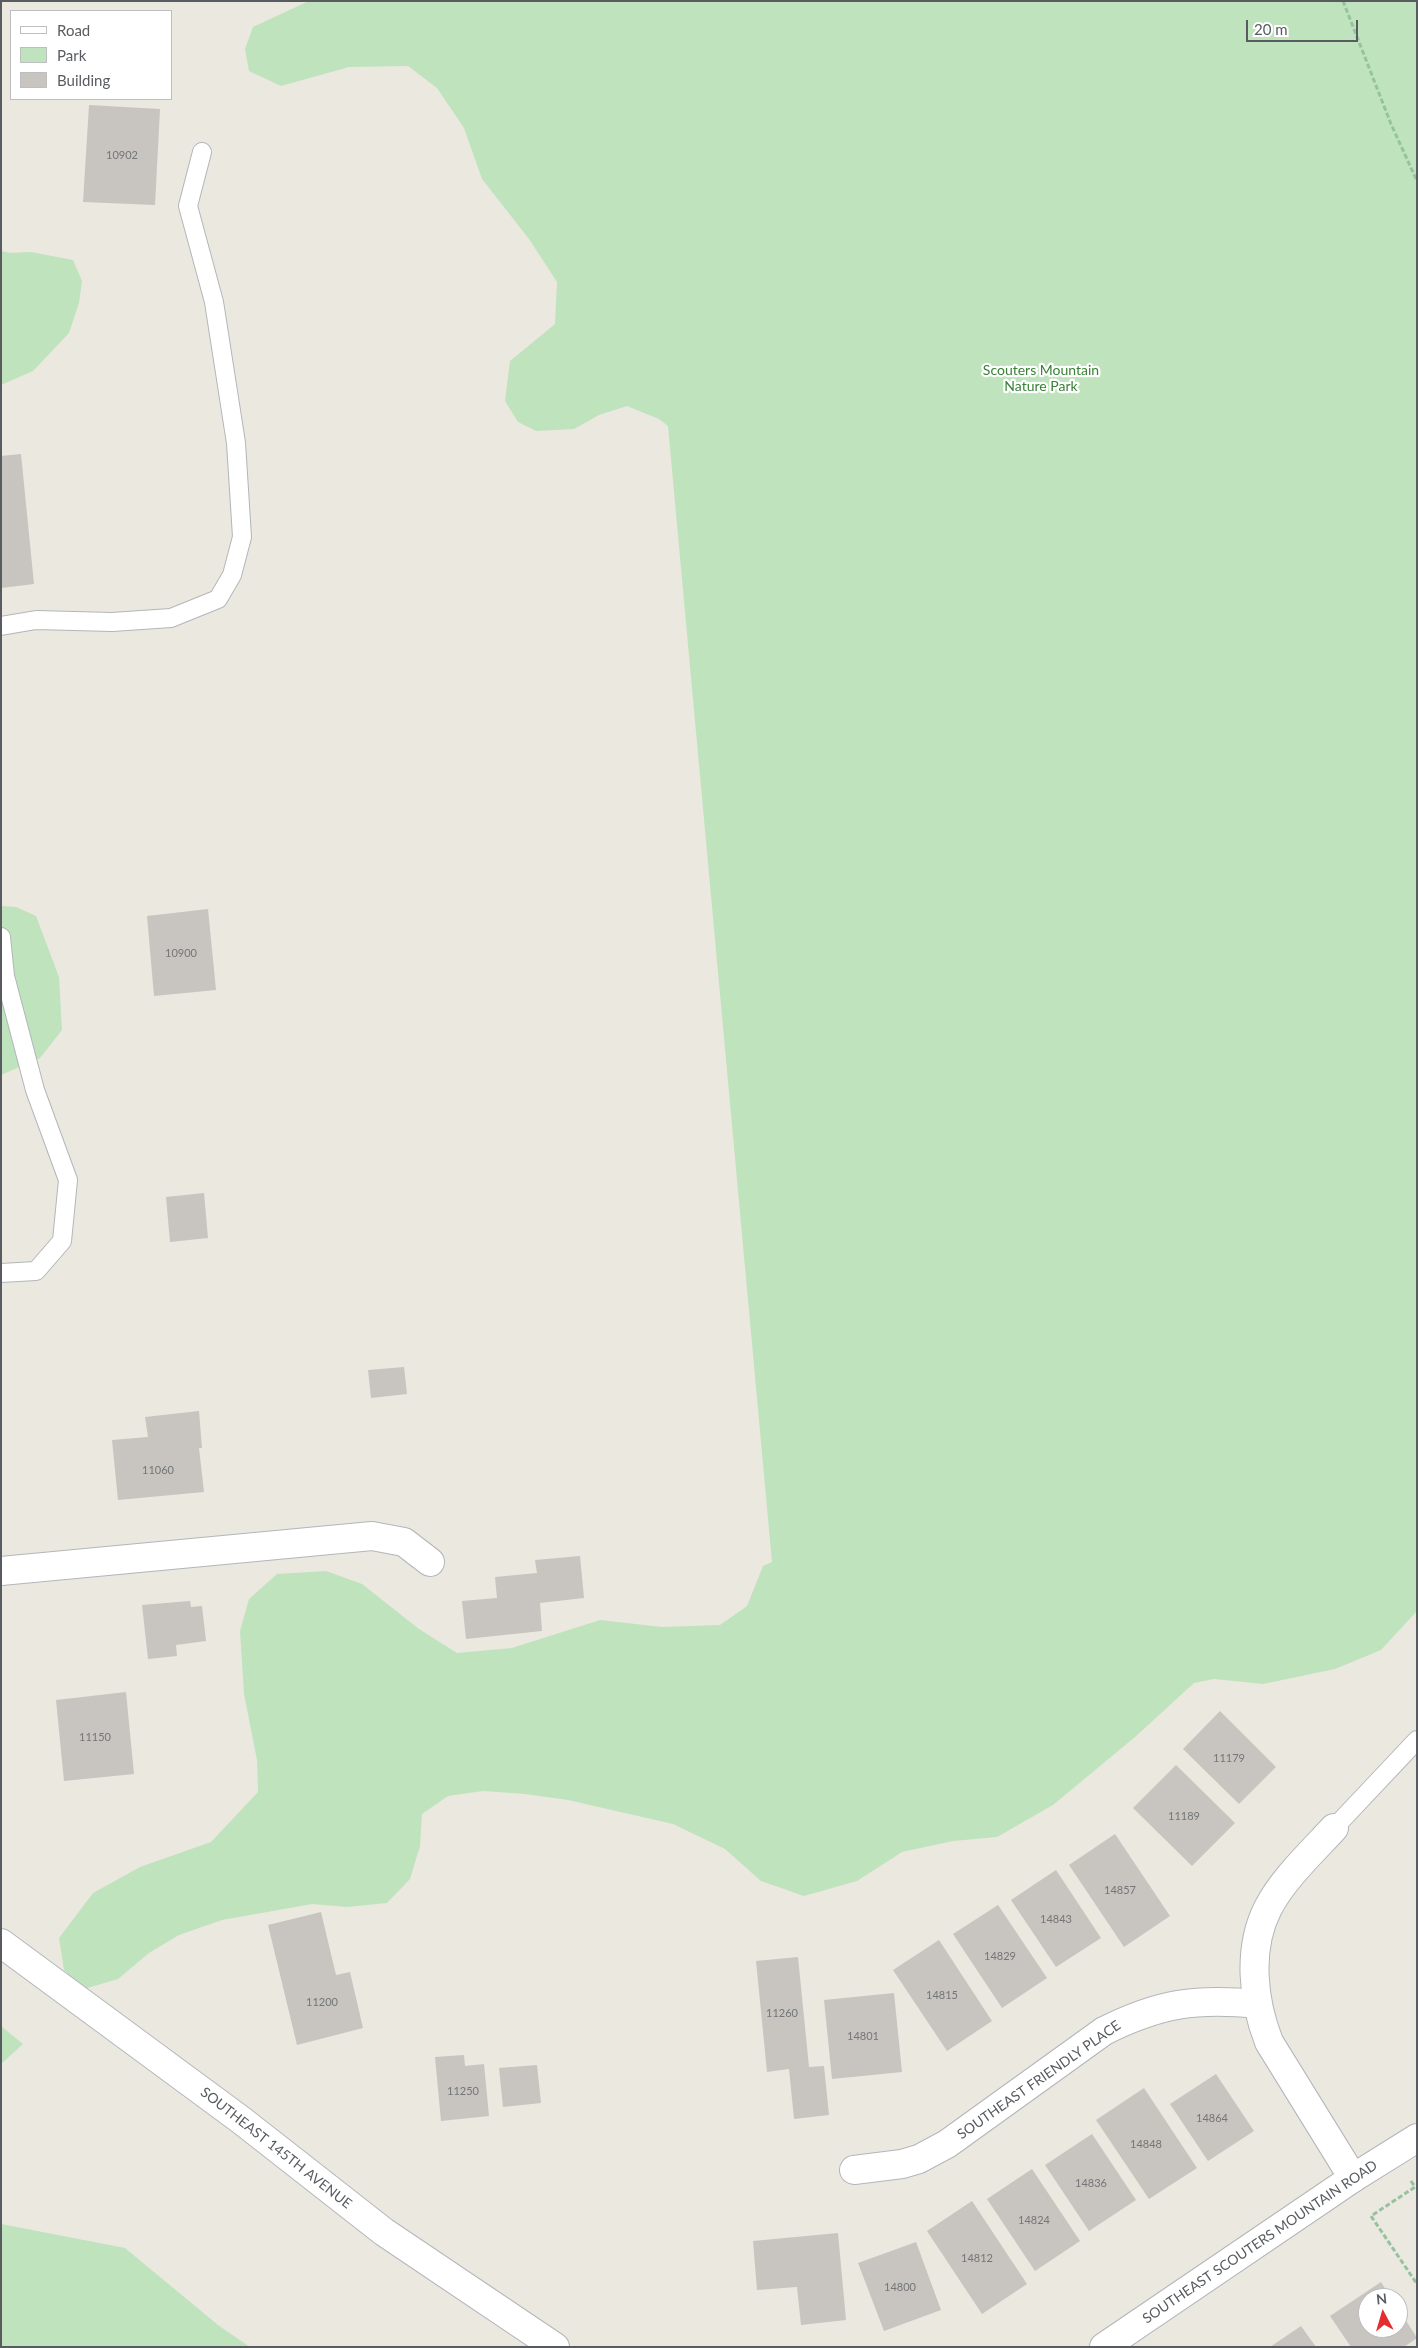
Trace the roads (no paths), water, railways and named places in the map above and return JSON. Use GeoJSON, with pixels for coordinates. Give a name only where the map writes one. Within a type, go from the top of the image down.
{"type":"FeatureCollection","features":[{"type":"Feature","properties":{"kind":"street"},"geometry":{"type":"LineString","coordinates":[[1,1571],[372,1536],[404,1542],[430,1562]]}},
{"type":"Feature","properties":{"kind":"street"},"geometry":{"type":"LineString","coordinates":[[1334,1828],[1302,1862],[1268,1908],[1259,1934],[1254,1962],[1259,2017],[1269,2042],[1353,2178]]}},
{"type":"Feature","properties":{"kind":"street","name":"SOUTHEAST 145TH AVENUE"},"geometry":{"type":"LineString","coordinates":[[1,1944],[241,2120],[384,2232],[555,2347]]}},
{"type":"Feature","properties":{"kind":"street","name":"SOUTHEAST FRIENDLY PLACE"},"geometry":{"type":"LineString","coordinates":[[854,2170],[919,2160],[947,2144],[1104,2031],[1129,2018],[1157,2009],[1216,2000],[1258,2004]]}},
{"type":"Feature","properties":{"kind":"street","name":"SOUTHEAST SCOUTERS MOUNTAIN ROAD"},"geometry":{"type":"LineString","coordinates":[[1104,2347],[1353,2178],[1417,2138]]}},
{"type":"Feature","properties":{"kind":"lane"},"geometry":{"type":"LineString","coordinates":[[1,626],[36,620],[112,622],[171,618],[218,599],[232,575],[242,536],[236,443],[214,302],[188,206],[202,152]]}},
{"type":"Feature","properties":{"kind":"lane"},"geometry":{"type":"LineString","coordinates":[[1,937],[5,976],[34,1090],[68,1180],[62,1240],[36,1271],[1,1272]]}},
{"type":"Feature","properties":{"kind":"lane"},"geometry":{"type":"LineString","coordinates":[[1334,1828],[1417,1740]]}},
{"type":"Feature","properties":{"kind":"park label","name":"Scouters Mountain Nature Park"},"geometry":{"type":"Point","coordinates":[1041,378]}}]}
